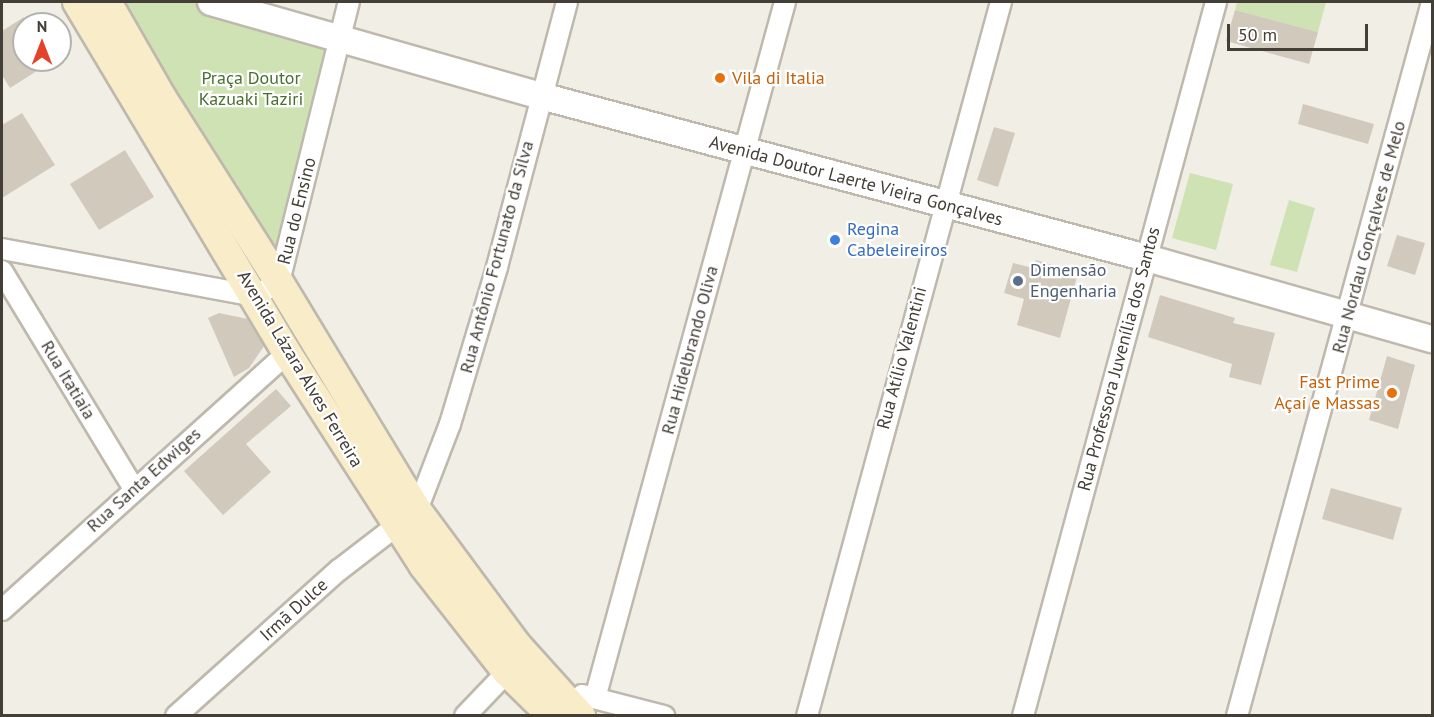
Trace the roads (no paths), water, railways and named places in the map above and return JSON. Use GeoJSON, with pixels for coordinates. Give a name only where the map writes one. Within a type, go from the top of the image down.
{"type":"FeatureCollection","features":[{"type":"Feature","properties":{"kind":"main road","name":"Avenida Lázara Alves Ferreira"},"geometry":{"type":"LineString","coordinates":[[77,2],[287,352],[407,517],[517,645],[555,702]]}},
{"type":"Feature","properties":{"kind":"main road","name":"Avenida Lázara Alves Ferreira"},"geometry":{"type":"LineString","coordinates":[[107,2],[206,171],[279,282],[407,517],[423,566],[507,672],[555,702],[588,707]]}},
{"type":"Feature","properties":{"kind":"street","name":"Avenida Doutor Laerte Vieira Gonçalves"},"geometry":{"type":"LineString","coordinates":[[211,2],[541,96],[1147,258],[1432,339]]}},
{"type":"Feature","properties":{"kind":"street","name":"Rua do Ensino"},"geometry":{"type":"LineString","coordinates":[[255,296],[279,282],[349,2]]}},
{"type":"Feature","properties":{"kind":"street","name":"Rua Antônio Fortunato da Silva"},"geometry":{"type":"LineString","coordinates":[[407,517],[450,424],[497,267],[567,2]]}},
{"type":"Feature","properties":{"kind":"street","name":"Rua Hidelbrando Oliva"},"geometry":{"type":"LineString","coordinates":[[588,707],[786,2]]}},
{"type":"Feature","properties":{"kind":"street","name":"Rua Atílio Valentini"},"geometry":{"type":"LineString","coordinates":[[807,716],[889,404],[1001,2]]}},
{"type":"Feature","properties":{"kind":"street","name":"Rua Professora Juvenília dos Santos"},"geometry":{"type":"LineString","coordinates":[[1023,716],[1216,2]]}},
{"type":"Feature","properties":{"kind":"street","name":"Rua Nordau Gonçalves de Melo"},"geometry":{"type":"LineString","coordinates":[[1237,716],[1432,2]]}},
{"type":"Feature","properties":{"kind":"street"},"geometry":{"type":"LineString","coordinates":[[2,249],[255,296]]}},
{"type":"Feature","properties":{"kind":"street","name":"Rua Itatiaia"},"geometry":{"type":"LineString","coordinates":[[2,271],[134,489]]}},
{"type":"Feature","properties":{"kind":"street","name":"Rua Santa Edwiges"},"geometry":{"type":"LineString","coordinates":[[2,610],[287,352]]}},
{"type":"Feature","properties":{"kind":"street","name":"Irmã Dulce"},"geometry":{"type":"LineString","coordinates":[[176,716],[339,570],[407,517]]}},
{"type":"Feature","properties":{"kind":"street"},"geometry":{"type":"LineString","coordinates":[[465,716],[507,672]]}},
{"type":"Feature","properties":{"kind":"street"},"geometry":{"type":"LineString","coordinates":[[588,707],[664,716]]}},
{"type":"Feature","properties":{"kind":"place","name":"Vila di Italia"},"geometry":{"type":"Point","coordinates":[720,78]}},
{"type":"Feature","properties":{"kind":"place","name":"Regina Cabeleireiros"},"geometry":{"type":"Point","coordinates":[835,240]}},
{"type":"Feature","properties":{"kind":"place","name":"Dimensão Engenharia"},"geometry":{"type":"Point","coordinates":[1018,281]}},
{"type":"Feature","properties":{"kind":"place","name":"Fast Prime Açaí e Massas"},"geometry":{"type":"Point","coordinates":[1392,393]}},
{"type":"Feature","properties":{"kind":"park label","name":"Praça Doutor Kazuaki Taziri"},"geometry":{"type":"Point","coordinates":[251,89]}}]}
